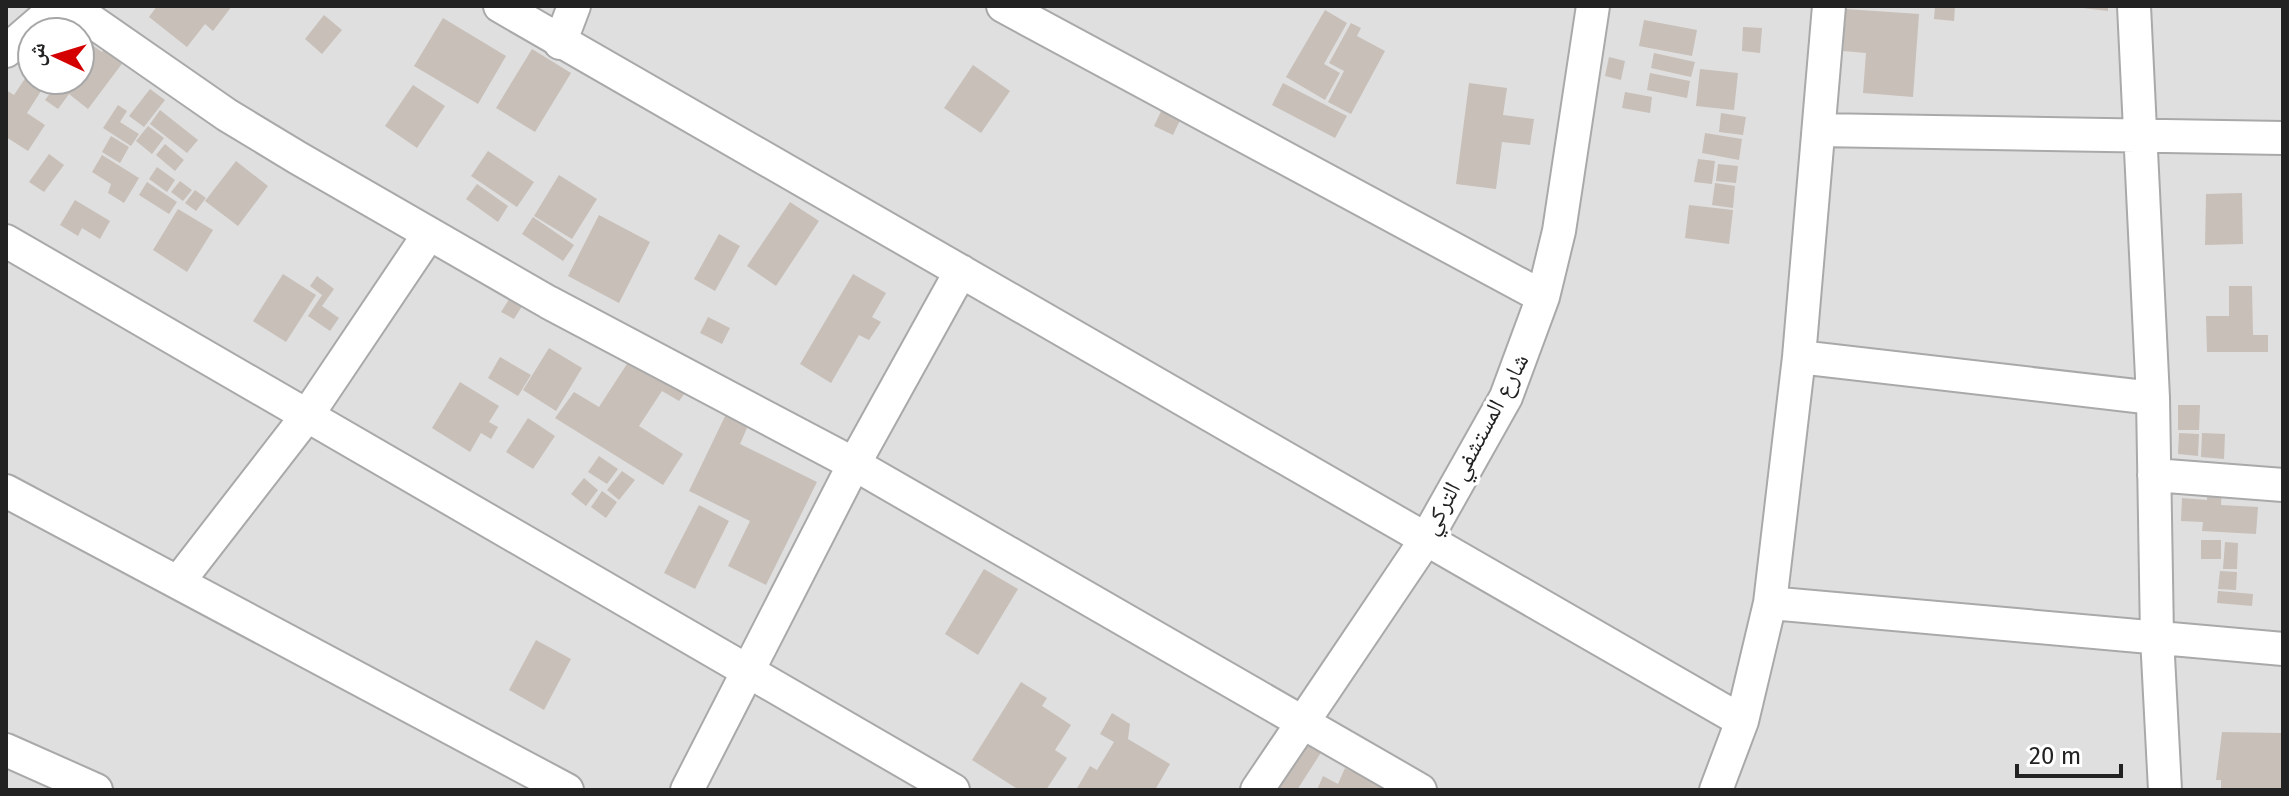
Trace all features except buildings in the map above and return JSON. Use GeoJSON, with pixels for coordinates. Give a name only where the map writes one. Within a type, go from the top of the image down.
{"type":"FeatureCollection","features":[{"type":"Feature","properties":{"kind":"street"},"geometry":{"type":"LineString","coordinates":[[6,51],[58,6]]}},
{"type":"Feature","properties":{"kind":"street"},"geometry":{"type":"LineString","coordinates":[[70,6],[227,115],[429,234],[548,302],[854,464],[1420,790]]}},
{"type":"Feature","properties":{"kind":"street"},"geometry":{"type":"LineString","coordinates":[[500,6],[1742,721]]}},
{"type":"Feature","properties":{"kind":"street"},"geometry":{"type":"LineString","coordinates":[[560,43],[574,6]]}},
{"type":"Feature","properties":{"kind":"street"},"geometry":{"type":"LineString","coordinates":[[1003,6],[1543,297]]}},
{"type":"Feature","properties":{"kind":"street","name":"شارع المستشفي التركي"},"geometry":{"type":"LineString","coordinates":[[1257,790],[1425,541],[1506,397],[1543,297],[1559,231],[1593,6]]}},
{"type":"Feature","properties":{"kind":"street"},"geometry":{"type":"LineString","coordinates":[[1716,790],[1742,721],[1770,603],[1799,357],[1829,6]]}},
{"type":"Feature","properties":{"kind":"street"},"geometry":{"type":"LineString","coordinates":[[2134,6],[2153,398],[2157,637],[2165,790]]}},
{"type":"Feature","properties":{"kind":"street"},"geometry":{"type":"LineString","coordinates":[[1819,130],[2283,138]]}},
{"type":"Feature","properties":{"kind":"street"},"geometry":{"type":"LineString","coordinates":[[179,581],[306,417],[429,234]]}},
{"type":"Feature","properties":{"kind":"street"},"geometry":{"type":"LineString","coordinates":[[6,241],[953,790]]}},
{"type":"Feature","properties":{"kind":"street"},"geometry":{"type":"LineString","coordinates":[[687,790],[854,464],[961,271]]}},
{"type":"Feature","properties":{"kind":"street"},"geometry":{"type":"LineString","coordinates":[[1799,357],[2153,398]]}},
{"type":"Feature","properties":{"kind":"street"},"geometry":{"type":"LineString","coordinates":[[2154,475],[2283,485]]}},
{"type":"Feature","properties":{"kind":"street"},"geometry":{"type":"LineString","coordinates":[[6,491],[567,790]]}},
{"type":"Feature","properties":{"kind":"street"},"geometry":{"type":"LineString","coordinates":[[1770,603],[2283,649]]}},
{"type":"Feature","properties":{"kind":"street"},"geometry":{"type":"LineString","coordinates":[[6,750],[96,790]]}},
{"type":"Feature","properties":{"kind":"shaded area"},"geometry":{"type":"Polygon","coordinates":[[[6,6],[2283,6],[2283,790],[6,790],[6,6]]]}}]}
